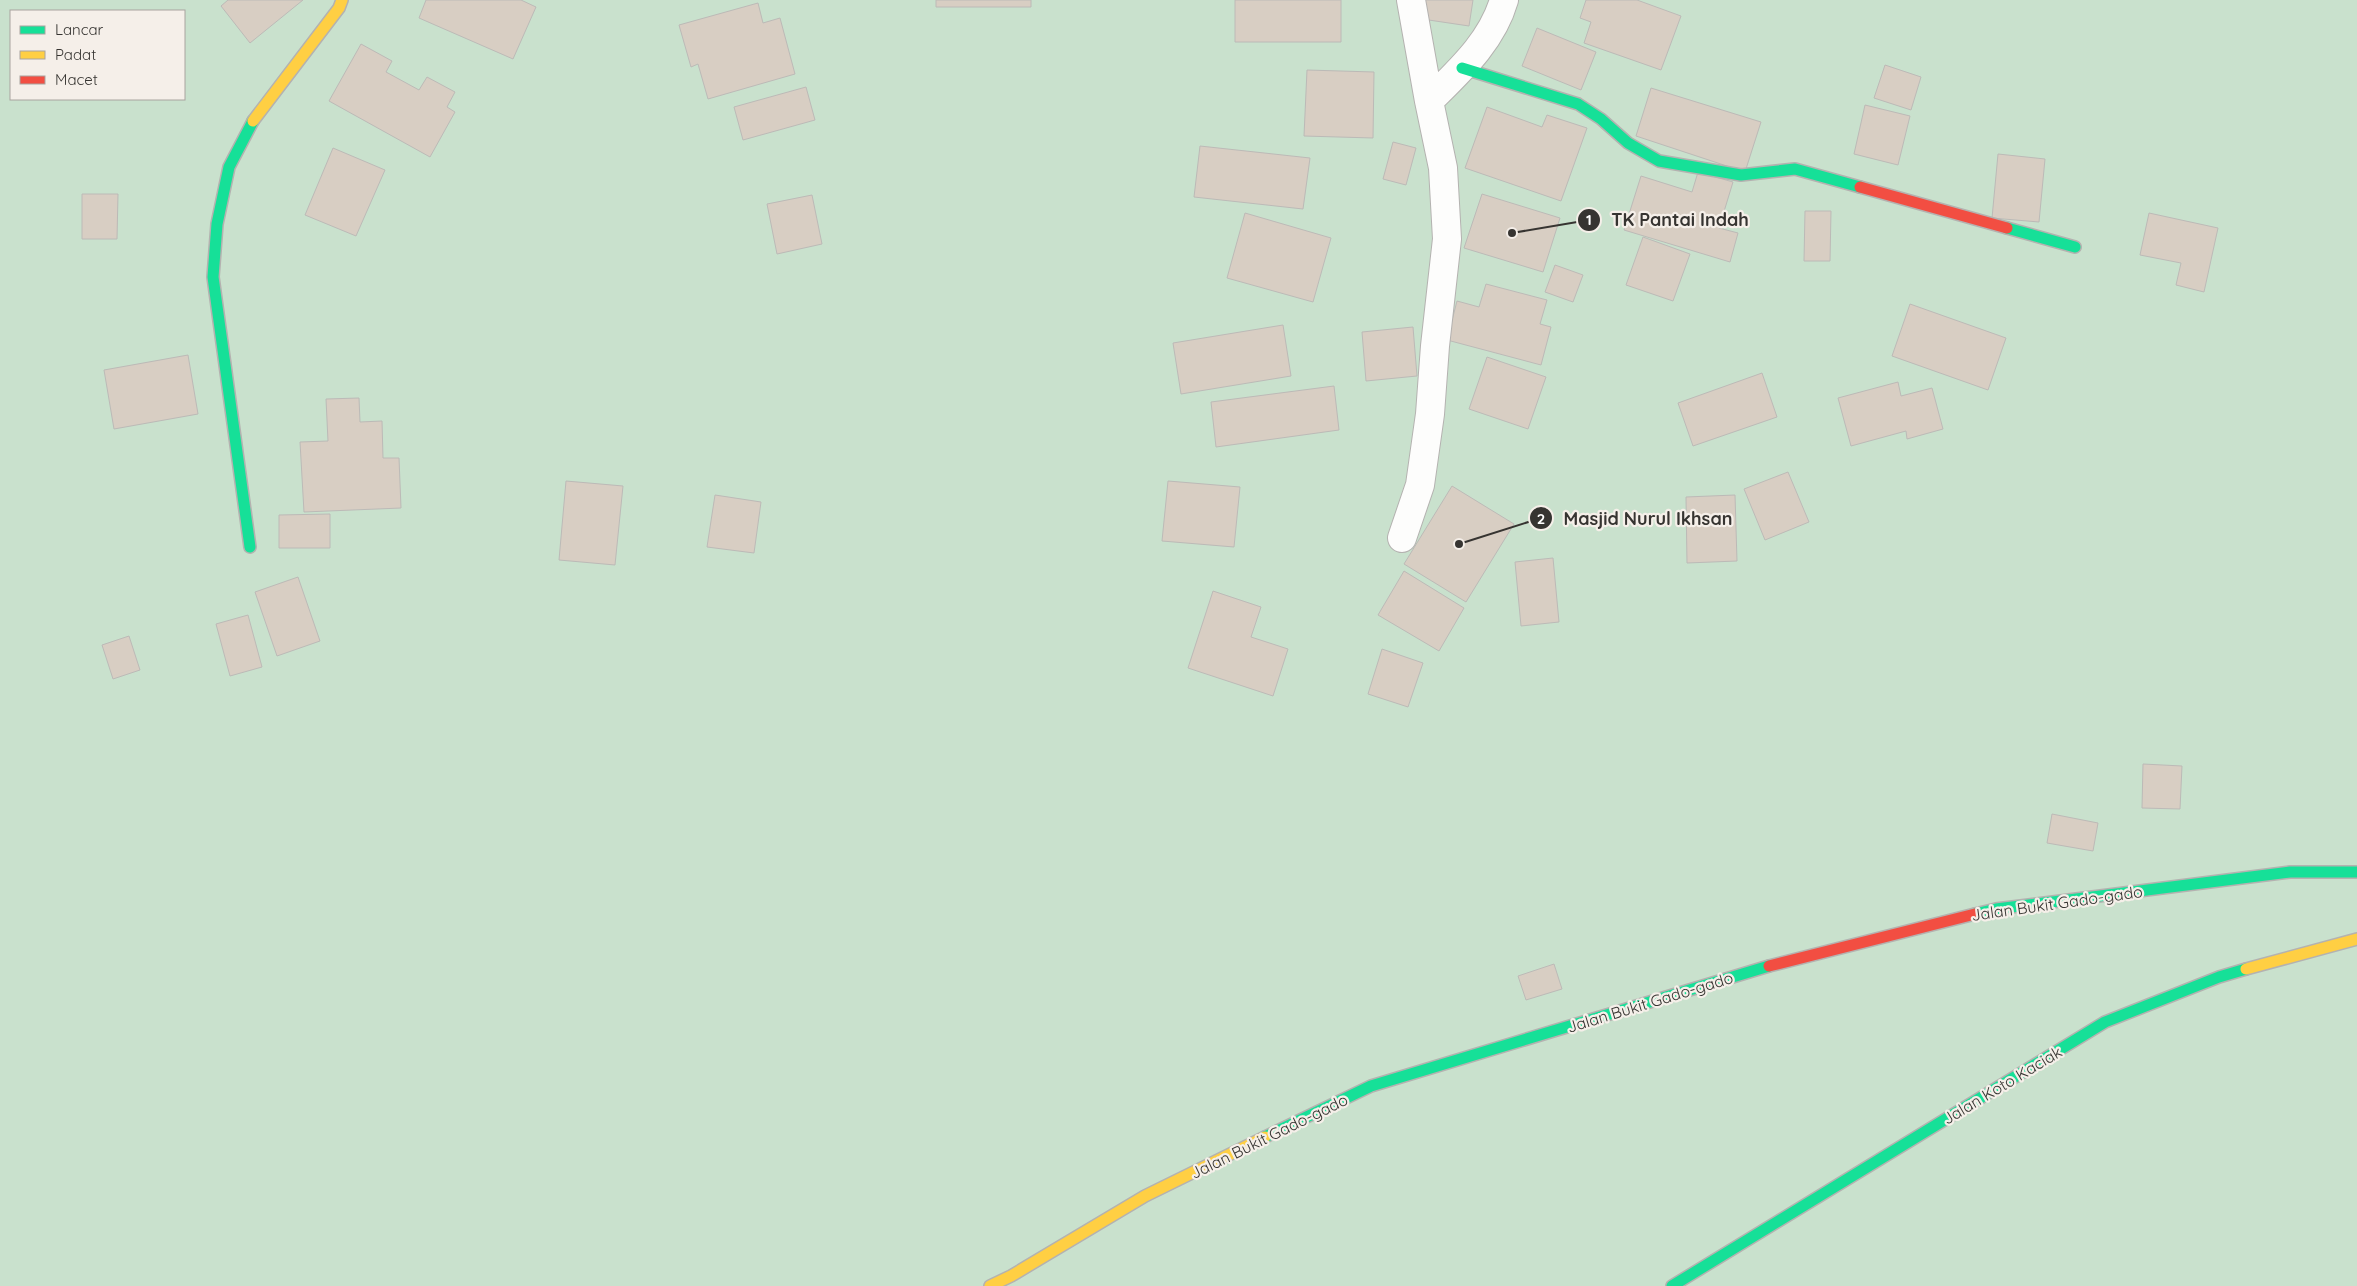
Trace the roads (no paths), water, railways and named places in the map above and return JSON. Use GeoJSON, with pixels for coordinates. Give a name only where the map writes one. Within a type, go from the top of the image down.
{"type":"FeatureCollection","features":[{"type":"Feature","properties":{"kind":"street"},"geometry":{"type":"LineString","coordinates":[[250,548],[213,277],[217,224],[229,167],[251,124],[339,8],[342,0]]}},
{"type":"Feature","properties":{"kind":"street"},"geometry":{"type":"LineString","coordinates":[[1402,538],[1420,485],[1430,414],[1434,346],[1447,239],[1443,168],[1411,0]]}},
{"type":"Feature","properties":{"kind":"street"},"geometry":{"type":"LineString","coordinates":[[1429,101],[1462,68],[1493,27],[1504,0]]}},
{"type":"Feature","properties":{"kind":"street"},"geometry":{"type":"LineString","coordinates":[[1462,68],[1578,104],[1601,119],[1628,144],[1659,161],[1741,175],[1795,169],[2075,247]]}},
{"type":"Feature","properties":{"kind":"street","name":"Jalan Bukit Gado-gado"},"geometry":{"type":"LineString","coordinates":[[990,1286],[1011,1276],[1145,1196],[1371,1086],[1747,972],[1996,909],[2290,872],[2357,872]]}},
{"type":"Feature","properties":{"kind":"street","name":"Jalan Koto Kaciak"},"geometry":{"type":"LineString","coordinates":[[1672,1286],[2105,1022],[2219,977],[2357,938]]}},
{"type":"Feature","properties":{"kind":"place","name":"TK Pantai Indah"},"geometry":{"type":"Point","coordinates":[1512,233]}},
{"type":"Feature","properties":{"kind":"place","name":"Masjid Nurul Ikhsan"},"geometry":{"type":"Point","coordinates":[1459,544]}}]}
